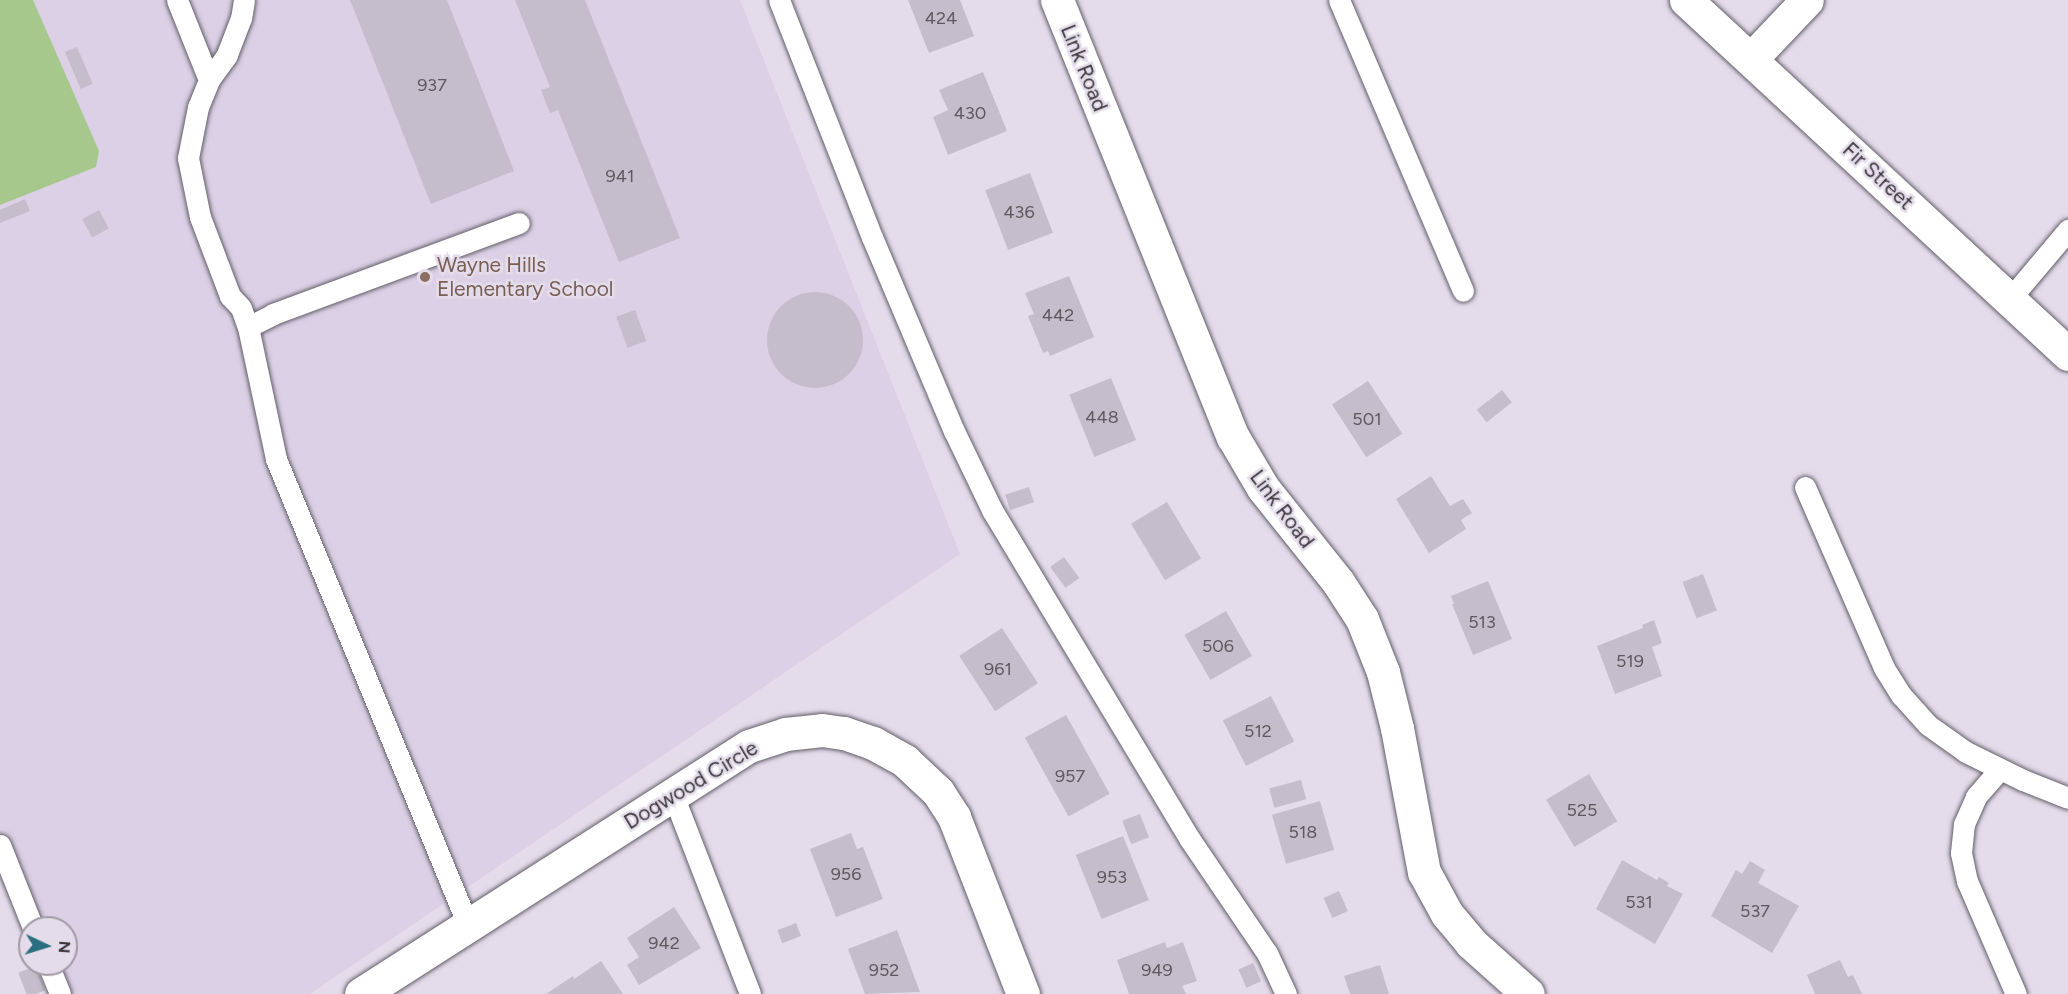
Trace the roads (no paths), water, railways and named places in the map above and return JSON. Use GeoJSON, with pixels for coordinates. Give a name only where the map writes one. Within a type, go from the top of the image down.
{"type":"FeatureCollection","features":[{"type":"Feature","properties":{"kind":"street","name":"Link Road"},"geometry":{"type":"LineString","coordinates":[[1057,0],[1233,437],[1263,488],[1338,582],[1362,619],[1383,672],[1397,728],[1424,872],[1447,914],[1471,943],[1528,994]]}},
{"type":"Feature","properties":{"kind":"street","name":"Fir Street"},"geometry":{"type":"LineString","coordinates":[[1686,0],[2068,354]]}},
{"type":"Feature","properties":{"kind":"street"},"geometry":{"type":"LineString","coordinates":[[1751,59],[1807,0]]}},
{"type":"Feature","properties":{"kind":"street","name":"Dogwood Circle"},"geometry":{"type":"LineString","coordinates":[[361,994],[748,746],[785,734],[822,730],[844,733],[873,743],[905,761],[938,792],[954,817],[1023,994]]}},
{"type":"Feature","properties":{"kind":"lane"},"geometry":{"type":"LineString","coordinates":[[177,0],[209,80]]}},
{"type":"Feature","properties":{"kind":"lane"},"geometry":{"type":"LineString","coordinates":[[244,0],[241,18],[227,55],[209,80],[198,107],[188,158],[200,217],[230,296],[241,308],[248,327],[276,459],[468,925]]}},
{"type":"Feature","properties":{"kind":"lane"},"geometry":{"type":"LineString","coordinates":[[779,0],[872,237],[945,409],[992,510],[1189,838],[1267,953],[1286,994]]}},
{"type":"Feature","properties":{"kind":"lane"},"geometry":{"type":"LineString","coordinates":[[1339,0],[1463,291]]}},
{"type":"Feature","properties":{"kind":"lane"},"geometry":{"type":"LineString","coordinates":[[248,327],[273,314],[519,223]]}},
{"type":"Feature","properties":{"kind":"lane"},"geometry":{"type":"LineString","coordinates":[[2009,300],[2068,230]]}},
{"type":"Feature","properties":{"kind":"lane"},"geometry":{"type":"LineString","coordinates":[[1805,487],[1884,668],[1901,695],[1928,725],[1966,752],[2068,798]]}},
{"type":"Feature","properties":{"kind":"lane"},"geometry":{"type":"LineString","coordinates":[[2000,769],[1976,797],[1964,824],[1961,853],[1967,881],[2016,994]]}},
{"type":"Feature","properties":{"kind":"lane"},"geometry":{"type":"LineString","coordinates":[[673,795],[750,994]]}},
{"type":"Feature","properties":{"kind":"lane"},"geometry":{"type":"LineString","coordinates":[[0,845],[28,916]]}},
{"type":"Feature","properties":{"kind":"lane"},"geometry":{"type":"LineString","coordinates":[[53,976],[60,994]]}},
{"type":"Feature","properties":{"kind":"place","name":"Wayne Hills Elementary School"},"geometry":{"type":"Point","coordinates":[425,277]}}]}
